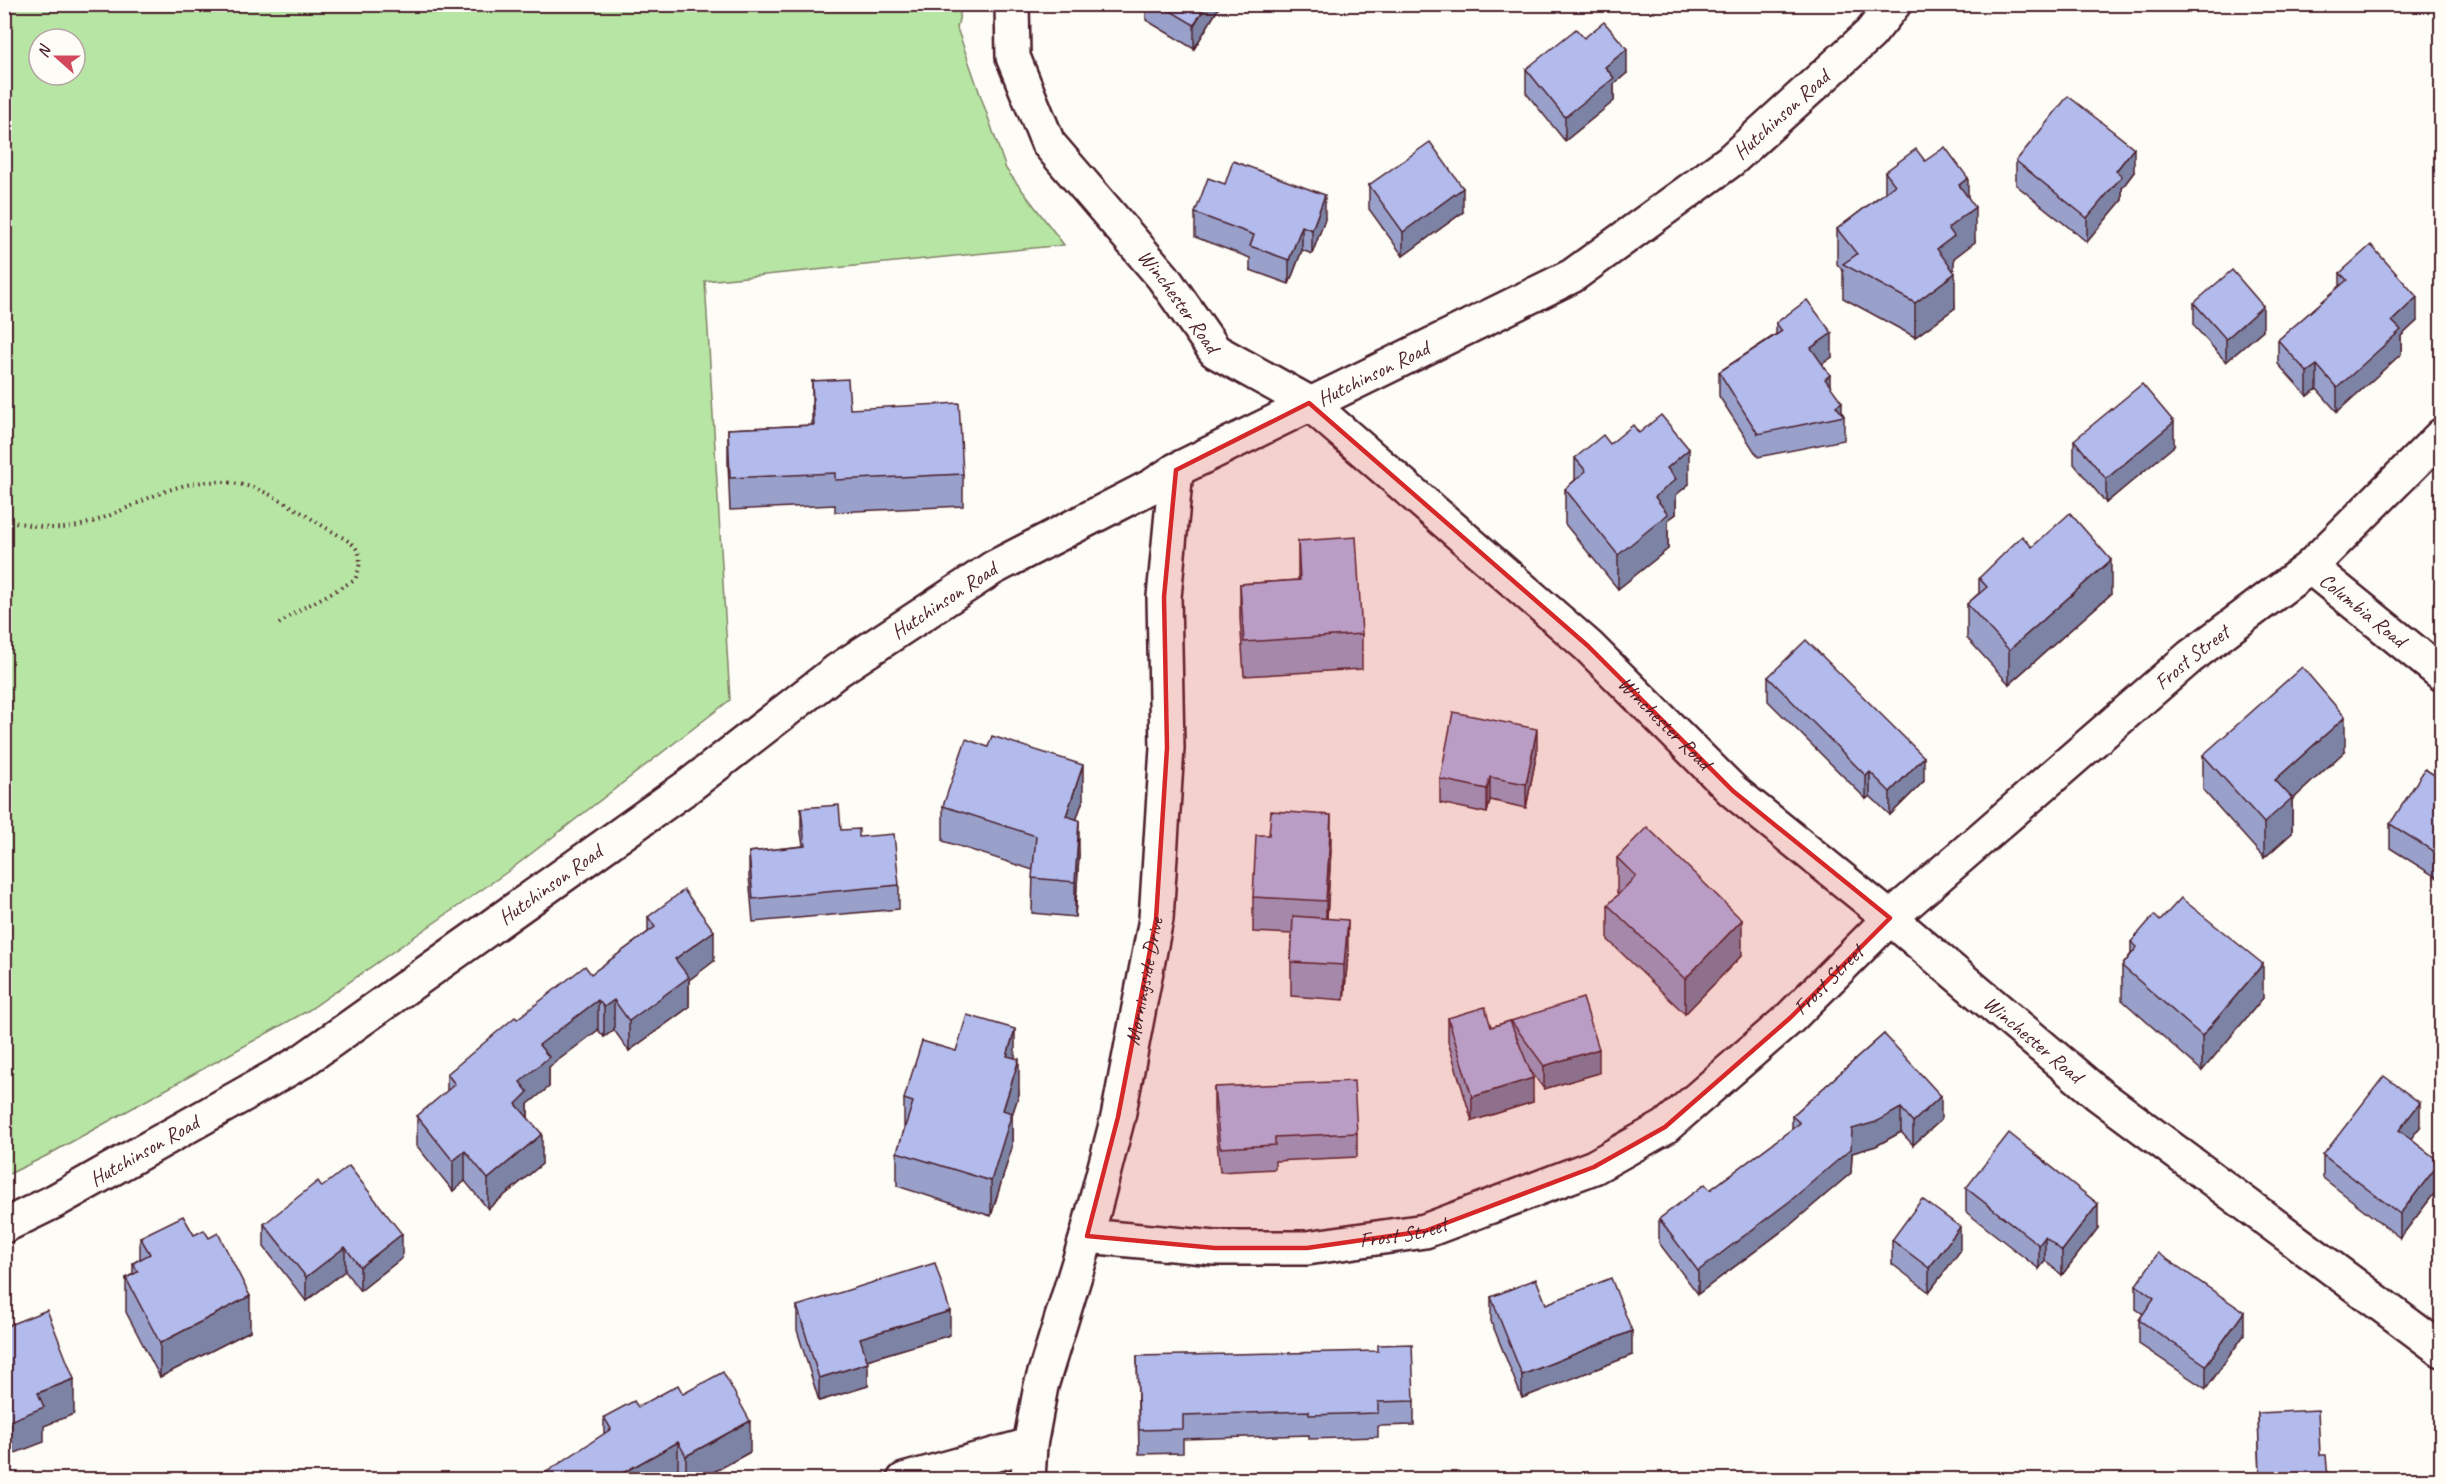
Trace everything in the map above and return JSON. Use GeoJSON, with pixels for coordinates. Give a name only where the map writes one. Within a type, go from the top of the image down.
{"type":"FeatureCollection","features":[{"type":"Feature","properties":{"kind":"street","name":"Winchester Road"},"geometry":{"type":"LineString","coordinates":[[1012,4],[1013,57],[1048,143],[1163,277],[1215,351],[1309,403],[1588,646],[1733,791],[1890,918],[2098,1094],[2442,1350]]}},
{"type":"Feature","properties":{"kind":"street","name":"Hutchinson Road"},"geometry":{"type":"LineString","coordinates":[[4,1226],[55,1202],[301,1062],[687,787],[838,669],[993,568],[1152,486],[1176,470],[1572,276],[1730,161],[1870,34],[1894,4]]}},
{"type":"Feature","properties":{"kind":"street","name":"Frost Street"},"geometry":{"type":"LineString","coordinates":[[1087,1236],[1215,1248],[1307,1248],[1425,1231],[1594,1167],[1665,1127],[1790,1018],[1890,918],[2190,657],[2310,567],[2442,435]]}},
{"type":"Feature","properties":{"kind":"street","name":"Morningside Drive"},"geometry":{"type":"LineString","coordinates":[[1028,1479],[1030,1445],[1041,1386],[1087,1236],[1118,1117],[1156,919],[1167,748],[1164,597],[1176,470]]}},
{"type":"Feature","properties":{"kind":"street","name":"Columbia Road"},"geometry":{"type":"LineString","coordinates":[[2310,567],[2442,674]]}},
{"type":"Feature","properties":{"kind":"street"},"geometry":{"type":"LineString","coordinates":[[904,1479],[1030,1445]]}},
{"type":"Feature","properties":{"kind":"path"},"geometry":{"type":"LineString","coordinates":[[4,520],[72,527],[190,483],[213,481],[240,484],[277,500],[322,525],[352,544],[360,552],[361,564],[355,580],[296,612],[276,626]]}},
{"type":"Feature","properties":{"kind":"highlighted area"},"geometry":{"type":"Polygon","coordinates":[[[1309,403],[1588,646],[1733,791],[1890,918],[1790,1018],[1665,1127],[1594,1167],[1425,1231],[1307,1248],[1215,1248],[1087,1236],[1118,1117],[1156,919],[1167,748],[1164,597],[1176,470],[1309,403]]]}},
{"type":"Feature","properties":{"kind":"green space"},"geometry":{"type":"Polygon","coordinates":[[[5,4],[962,5],[957,28],[1006,169],[1064,245],[705,281],[730,700],[510,870],[309,1010],[46,1156],[5,1176],[5,4]]]}},
{"type":"Feature","properties":{"kind":"building"},"geometry":{"type":"Polygon","coordinates":[[[1159,4],[1207,4],[1194,25],[1159,4]]]}},
{"type":"Feature","properties":{"kind":"building"},"geometry":{"type":"Polygon","coordinates":[[[1604,22],[1627,49],[1605,67],[1614,78],[1565,117],[1526,69],[1576,29],[1584,38],[1604,22]]]}},
{"type":"Feature","properties":{"kind":"building"},"geometry":{"type":"Polygon","coordinates":[[[2068,96],[2134,148],[2116,171],[2122,176],[2087,218],[2016,161],[2068,96]]]}},
{"type":"Feature","properties":{"kind":"building"},"geometry":{"type":"Polygon","coordinates":[[[1430,142],[1463,188],[1403,232],[1369,185],[1430,142]]]}},
{"type":"Feature","properties":{"kind":"building"},"geometry":{"type":"Polygon","coordinates":[[[1945,147],[1968,178],[1959,185],[1975,207],[1948,228],[1954,236],[1937,249],[1955,273],[1915,303],[1843,264],[1857,254],[1837,229],[1895,185],[1885,172],[1916,149],[1925,161],[1945,147]]]}},
{"type":"Feature","properties":{"kind":"building"},"geometry":{"type":"Polygon","coordinates":[[[1233,161],[1325,195],[1312,230],[1302,226],[1289,260],[1250,246],[1254,235],[1195,213],[1208,178],[1225,184],[1233,161]]]}},
{"type":"Feature","properties":{"kind":"building"},"geometry":{"type":"Polygon","coordinates":[[[2371,245],[2417,297],[2392,321],[2401,330],[2337,388],[2317,365],[2307,372],[2278,340],[2347,280],[2340,273],[2371,245]]]}},
{"type":"Feature","properties":{"kind":"building"},"geometry":{"type":"Polygon","coordinates":[[[2232,270],[2263,306],[2226,339],[2194,303],[2232,270]]]}},
{"type":"Feature","properties":{"kind":"building"},"geometry":{"type":"Polygon","coordinates":[[[1807,300],[1832,333],[1811,348],[1830,375],[1825,379],[1842,402],[1836,406],[1844,416],[1758,434],[1719,372],[1782,331],[1776,323],[1807,300]]]}},
{"type":"Feature","properties":{"kind":"building"},"geometry":{"type":"Polygon","coordinates":[[[848,379],[850,409],[959,403],[963,474],[835,480],[835,473],[730,478],[728,429],[814,425],[812,381],[848,379]]]}},
{"type":"Feature","properties":{"kind":"building"},"geometry":{"type":"Polygon","coordinates":[[[2142,384],[2174,422],[2106,479],[2074,440],[2142,384]]]}},
{"type":"Feature","properties":{"kind":"building"},"geometry":{"type":"Polygon","coordinates":[[[1661,415],[1689,449],[1667,468],[1676,479],[1655,497],[1668,514],[1618,555],[1565,489],[1586,471],[1575,458],[1603,435],[1610,444],[1633,425],[1639,433],[1661,415]]]}},
{"type":"Feature","properties":{"kind":"building"},"geometry":{"type":"Polygon","coordinates":[[[2070,513],[2111,560],[2009,650],[1967,604],[1987,587],[1979,578],[2022,536],[2032,547],[2070,513]]]}},
{"type":"Feature","properties":{"kind":"building"},"geometry":{"type":"Polygon","coordinates":[[[1356,537],[1362,634],[1244,642],[1240,584],[1300,580],[1298,541],[1356,537]]]}},
{"type":"Feature","properties":{"kind":"building"},"geometry":{"type":"Polygon","coordinates":[[[1806,640],[1924,757],[1890,792],[1870,772],[1866,776],[1768,677],[1806,640]]]}},
{"type":"Feature","properties":{"kind":"building"},"geometry":{"type":"Polygon","coordinates":[[[2302,667],[2345,717],[2275,780],[2292,798],[2264,823],[2203,755],[2302,667]]]}},
{"type":"Feature","properties":{"kind":"building"},"geometry":{"type":"Polygon","coordinates":[[[1453,712],[1537,729],[1526,784],[1490,777],[1487,789],[1440,779],[1453,712]]]}},
{"type":"Feature","properties":{"kind":"building"},"geometry":{"type":"Polygon","coordinates":[[[992,736],[1083,765],[1066,816],[1079,820],[1075,882],[1032,878],[1036,836],[943,806],[966,739],[988,747],[992,736]]]}},
{"type":"Feature","properties":{"kind":"building"},"geometry":{"type":"Polygon","coordinates":[[[2425,769],[2442,780],[2442,857],[2390,824],[2425,769]]]}},
{"type":"Feature","properties":{"kind":"building"},"geometry":{"type":"Polygon","coordinates":[[[839,805],[841,830],[859,829],[859,837],[894,834],[899,885],[753,899],[749,852],[805,846],[801,808],[839,805]]]}},
{"type":"Feature","properties":{"kind":"building"},"geometry":{"type":"Polygon","coordinates":[[[1271,811],[1331,815],[1326,901],[1253,897],[1256,835],[1269,835],[1271,811]]]}},
{"type":"Feature","properties":{"kind":"building"},"geometry":{"type":"Polygon","coordinates":[[[1647,827],[1742,920],[1685,979],[1608,905],[1636,876],[1617,858],[1647,827]]]}},
{"type":"Feature","properties":{"kind":"building"},"geometry":{"type":"Polygon","coordinates":[[[684,890],[714,931],[675,959],[689,977],[629,1021],[614,1000],[604,1007],[598,1000],[539,1045],[549,1057],[520,1082],[528,1092],[516,1104],[542,1134],[488,1179],[465,1151],[453,1161],[417,1116],[455,1084],[447,1074],[515,1017],[517,1019],[585,966],[591,974],[655,927],[648,917],[684,890]]]}},
{"type":"Feature","properties":{"kind":"building"},"geometry":{"type":"Polygon","coordinates":[[[2181,898],[2263,964],[2202,1036],[2122,966],[2137,947],[2131,942],[2154,915],[2160,921],[2181,898]]]}},
{"type":"Feature","properties":{"kind":"building"},"geometry":{"type":"Polygon","coordinates":[[[1293,916],[1348,920],[1344,965],[1291,962],[1293,916]]]}},
{"type":"Feature","properties":{"kind":"building"},"geometry":{"type":"Polygon","coordinates":[[[1583,998],[1599,1049],[1544,1066],[1511,1021],[1583,998]]]}},
{"type":"Feature","properties":{"kind":"building"},"geometry":{"type":"Polygon","coordinates":[[[1485,1007],[1491,1027],[1510,1021],[1533,1078],[1472,1097],[1448,1018],[1485,1007]]]}},
{"type":"Feature","properties":{"kind":"building"},"geometry":{"type":"Polygon","coordinates":[[[967,1015],[1015,1029],[1007,1056],[1019,1059],[1003,1110],[1012,1113],[991,1181],[897,1152],[913,1102],[904,1099],[922,1041],[956,1051],[967,1015]]]}},
{"type":"Feature","properties":{"kind":"building"},"geometry":{"type":"Polygon","coordinates":[[[1884,1034],[1941,1096],[1913,1122],[1901,1108],[1876,1122],[1852,1129],[1851,1149],[1790,1201],[1698,1271],[1659,1219],[1705,1184],[1710,1190],[1800,1123],[1792,1116],[1884,1034]]]}},
{"type":"Feature","properties":{"kind":"building"},"geometry":{"type":"Polygon","coordinates":[[[2384,1076],[2420,1103],[2399,1130],[2440,1162],[2400,1214],[2323,1155],[2384,1076]]]}},
{"type":"Feature","properties":{"kind":"building"},"geometry":{"type":"Polygon","coordinates":[[[1354,1081],[1357,1133],[1275,1137],[1275,1145],[1220,1148],[1214,1087],[1354,1081]]]}},
{"type":"Feature","properties":{"kind":"building"},"geometry":{"type":"Polygon","coordinates":[[[2009,1133],[2098,1204],[2062,1251],[2045,1237],[2039,1245],[1966,1188],[2009,1133]]]}},
{"type":"Feature","properties":{"kind":"building"},"geometry":{"type":"Polygon","coordinates":[[[349,1166],[402,1234],[360,1267],[345,1247],[306,1277],[264,1224],[318,1181],[322,1187],[349,1166]]]}},
{"type":"Feature","properties":{"kind":"building"},"geometry":{"type":"Polygon","coordinates":[[[1922,1199],[1960,1227],[1929,1268],[1892,1240],[1922,1199]]]}},
{"type":"Feature","properties":{"kind":"building"},"geometry":{"type":"Polygon","coordinates":[[[183,1216],[194,1235],[204,1230],[209,1238],[218,1233],[250,1296],[160,1343],[126,1278],[138,1272],[133,1263],[150,1254],[140,1237],[183,1216]]]}},
{"type":"Feature","properties":{"kind":"building"},"geometry":{"type":"Polygon","coordinates":[[[2158,1253],[2244,1312],[2206,1365],[2139,1320],[2154,1298],[2136,1285],[2158,1253]]]}},
{"type":"Feature","properties":{"kind":"building"},"geometry":{"type":"Polygon","coordinates":[[[935,1263],[950,1311],[860,1338],[868,1363],[819,1378],[797,1306],[935,1263]]]}},
{"type":"Feature","properties":{"kind":"building"},"geometry":{"type":"Polygon","coordinates":[[[1611,1278],[1632,1331],[1522,1375],[1491,1297],[1536,1279],[1546,1304],[1611,1278]]]}},
{"type":"Feature","properties":{"kind":"building"},"geometry":{"type":"Polygon","coordinates":[[[47,1310],[74,1379],[38,1393],[44,1407],[5,1423],[4,1327],[47,1310]]]}},
{"type":"Feature","properties":{"kind":"building"},"geometry":{"type":"Polygon","coordinates":[[[1412,1344],[1414,1401],[1378,1402],[1378,1413],[1309,1415],[1309,1411],[1183,1415],[1183,1429],[1139,1430],[1137,1356],[1378,1351],[1378,1345],[1412,1344]]]}},
{"type":"Feature","properties":{"kind":"building"},"geometry":{"type":"Polygon","coordinates":[[[723,1372],[750,1421],[686,1456],[678,1442],[612,1479],[536,1479],[611,1429],[604,1417],[634,1401],[638,1407],[678,1385],[683,1394],[723,1372]]]}},
{"type":"Feature","properties":{"kind":"building"},"geometry":{"type":"Polygon","coordinates":[[[2318,1410],[2320,1455],[2326,1455],[2328,1479],[2200,1479],[2260,1477],[2258,1413],[2318,1410]]]}}]}
